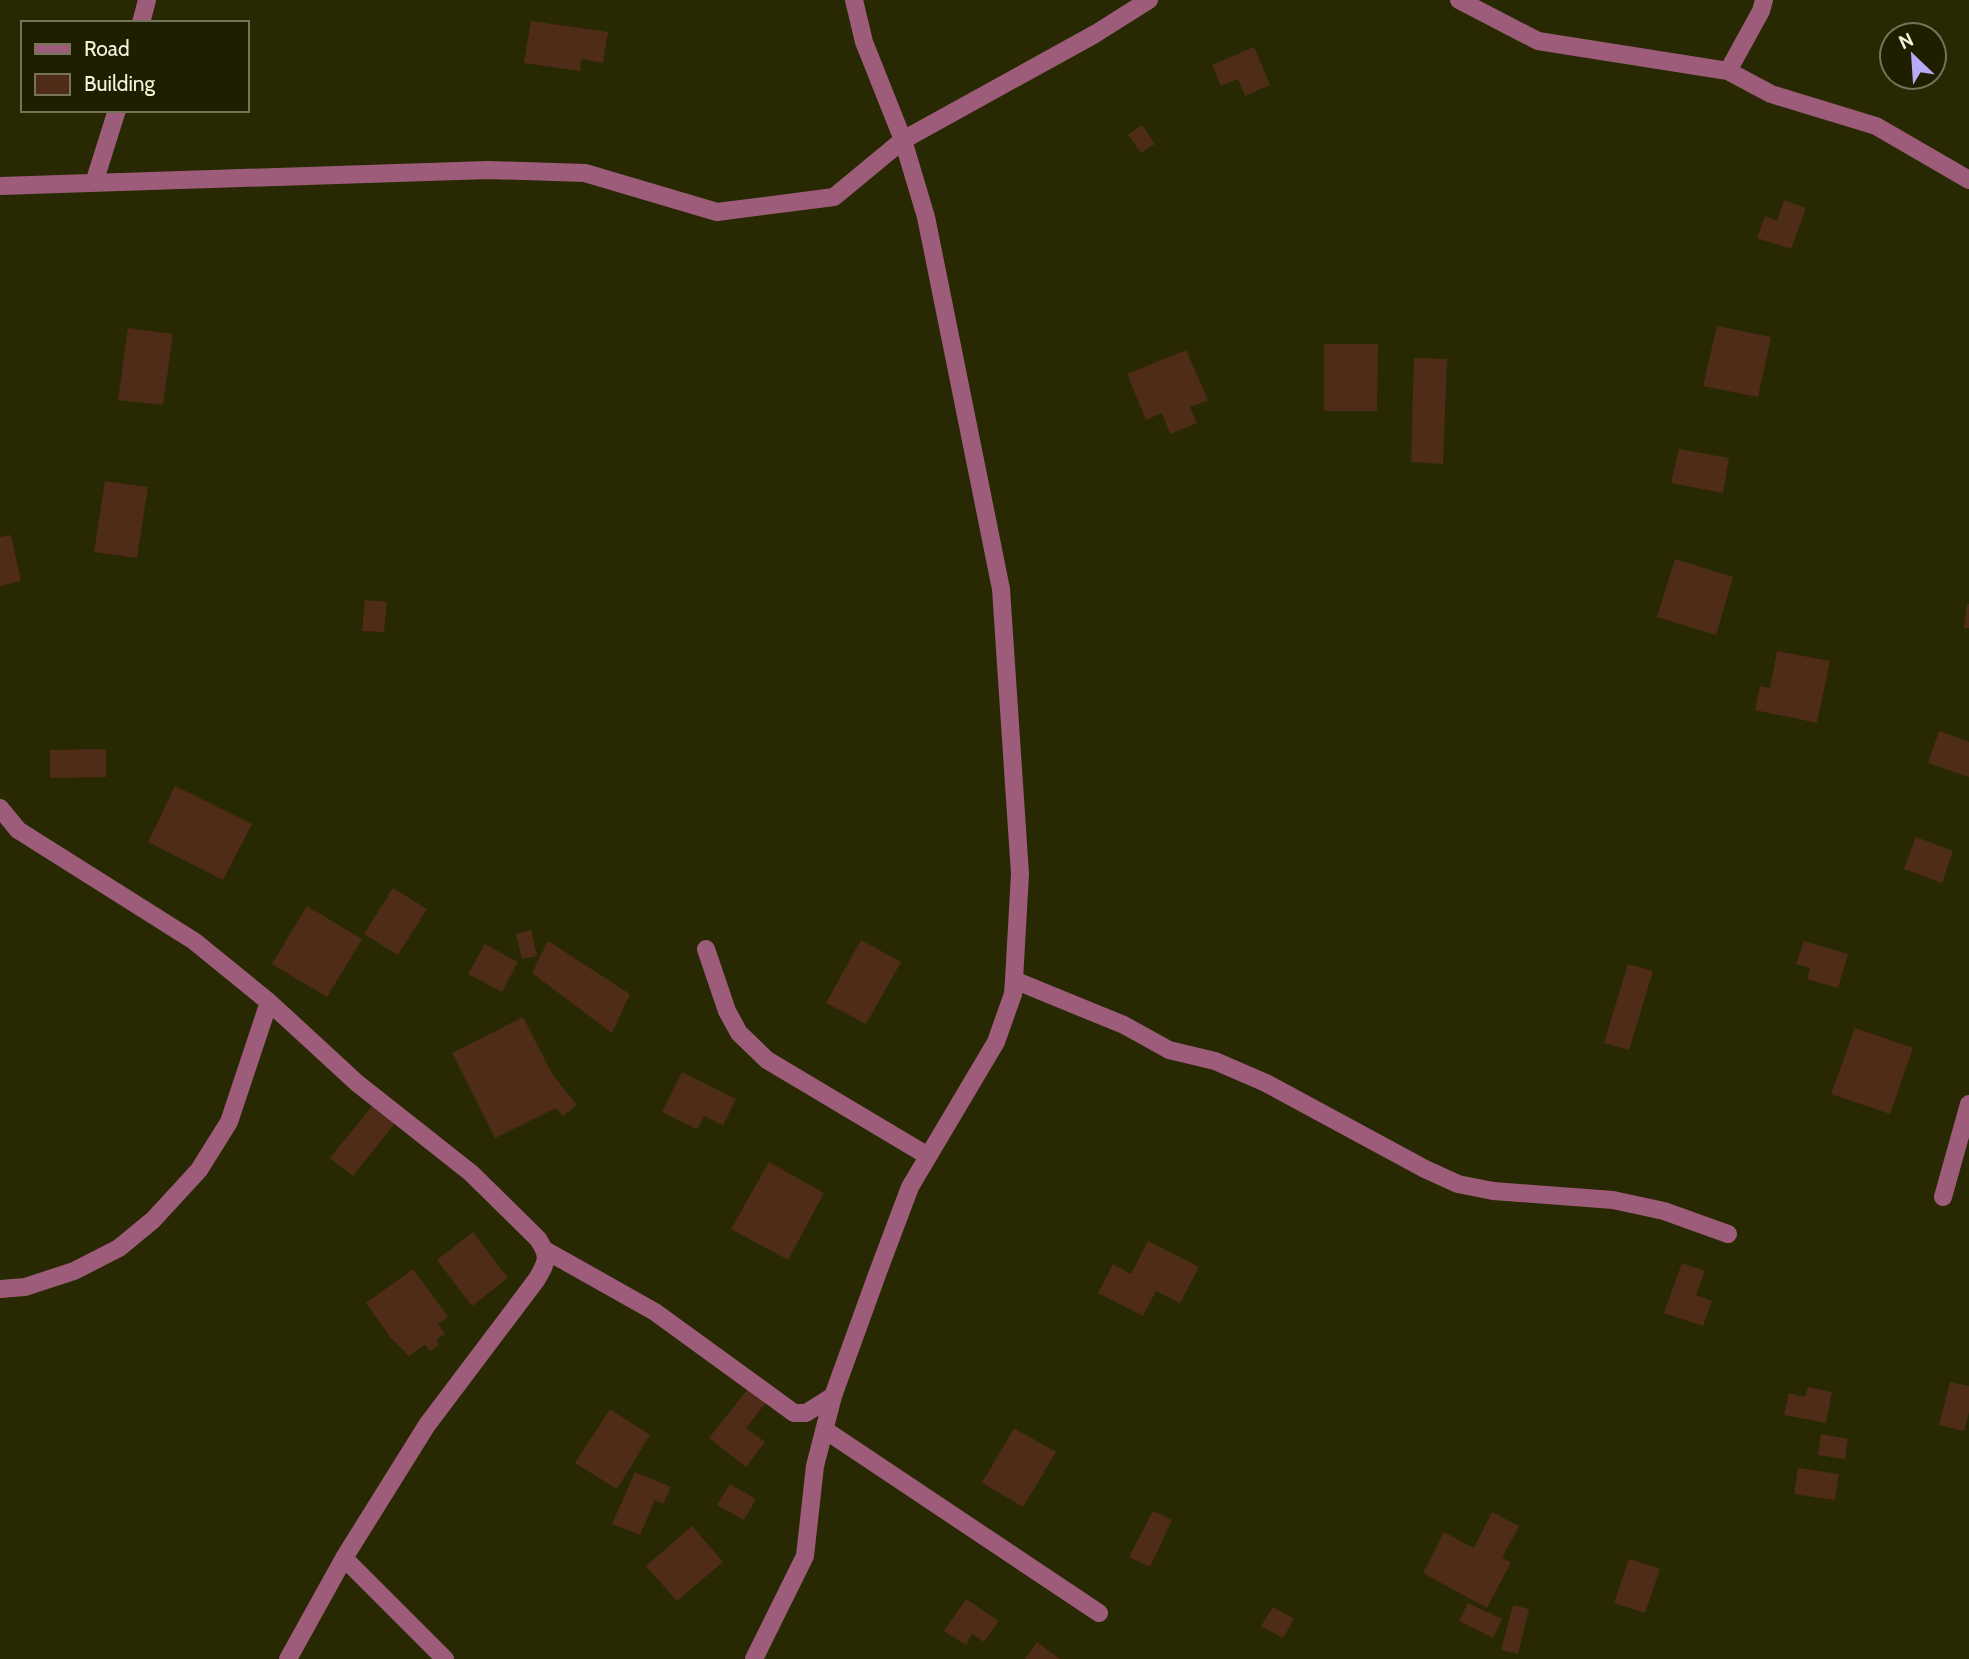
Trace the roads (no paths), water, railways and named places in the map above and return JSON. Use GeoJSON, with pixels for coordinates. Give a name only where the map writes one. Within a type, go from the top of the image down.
{"type":"FeatureCollection","features":[{"type":"Feature","properties":{"kind":"street"},"geometry":{"type":"LineString","coordinates":[[142,21],[147,0]]}},
{"type":"Feature","properties":{"kind":"street"},"geometry":{"type":"LineString","coordinates":[[754,1659],[805,1556],[816,1466],[833,1396],[910,1187],[996,1042],[1013,994],[1014,980],[1020,874],[1001,589],[926,217],[903,139],[864,42],[854,0]]}},
{"type":"Feature","properties":{"kind":"street"},"geometry":{"type":"LineString","coordinates":[[0,186],[488,170],[585,173],[717,212],[834,197],[903,139],[1095,34],[1149,0]]}},
{"type":"Feature","properties":{"kind":"street"},"geometry":{"type":"LineString","coordinates":[[1459,0],[1538,41],[1728,71],[1771,94],[1876,126],[1969,180]]}},
{"type":"Feature","properties":{"kind":"street"},"geometry":{"type":"LineString","coordinates":[[1728,71],[1761,11],[1764,0]]}},
{"type":"Feature","properties":{"kind":"street"},"geometry":{"type":"LineString","coordinates":[[94,183],[116,112]]}},
{"type":"Feature","properties":{"kind":"street"},"geometry":{"type":"LineString","coordinates":[[0,808],[9,831],[194,942],[269,1002],[357,1083],[471,1173],[538,1239],[545,1250],[547,1262],[537,1279],[427,1425],[344,1558],[288,1659]]}},
{"type":"Feature","properties":{"kind":"street"},"geometry":{"type":"LineString","coordinates":[[706,949],[727,1011],[739,1033],[767,1060],[928,1156]]}},
{"type":"Feature","properties":{"kind":"street"},"geometry":{"type":"LineString","coordinates":[[1014,980],[1124,1025],[1169,1050],[1215,1061],[1266,1083],[1458,1184],[1503,1192],[1614,1200],[1664,1211],[1728,1234]]}},
{"type":"Feature","properties":{"kind":"street"},"geometry":{"type":"LineString","coordinates":[[0,1289],[25,1287],[74,1271],[119,1248],[153,1220],[199,1170],[229,1122],[269,1002]]}},
{"type":"Feature","properties":{"kind":"street"},"geometry":{"type":"LineString","coordinates":[[1943,1198],[1969,1104]]}},
{"type":"Feature","properties":{"kind":"street"},"geometry":{"type":"LineString","coordinates":[[545,1250],[655,1312],[794,1413],[806,1413],[833,1396]]}},
{"type":"Feature","properties":{"kind":"street"},"geometry":{"type":"LineString","coordinates":[[825,1430],[1100,1613]]}},
{"type":"Feature","properties":{"kind":"street"},"geometry":{"type":"LineString","coordinates":[[344,1558],[445,1659]]}}]}
